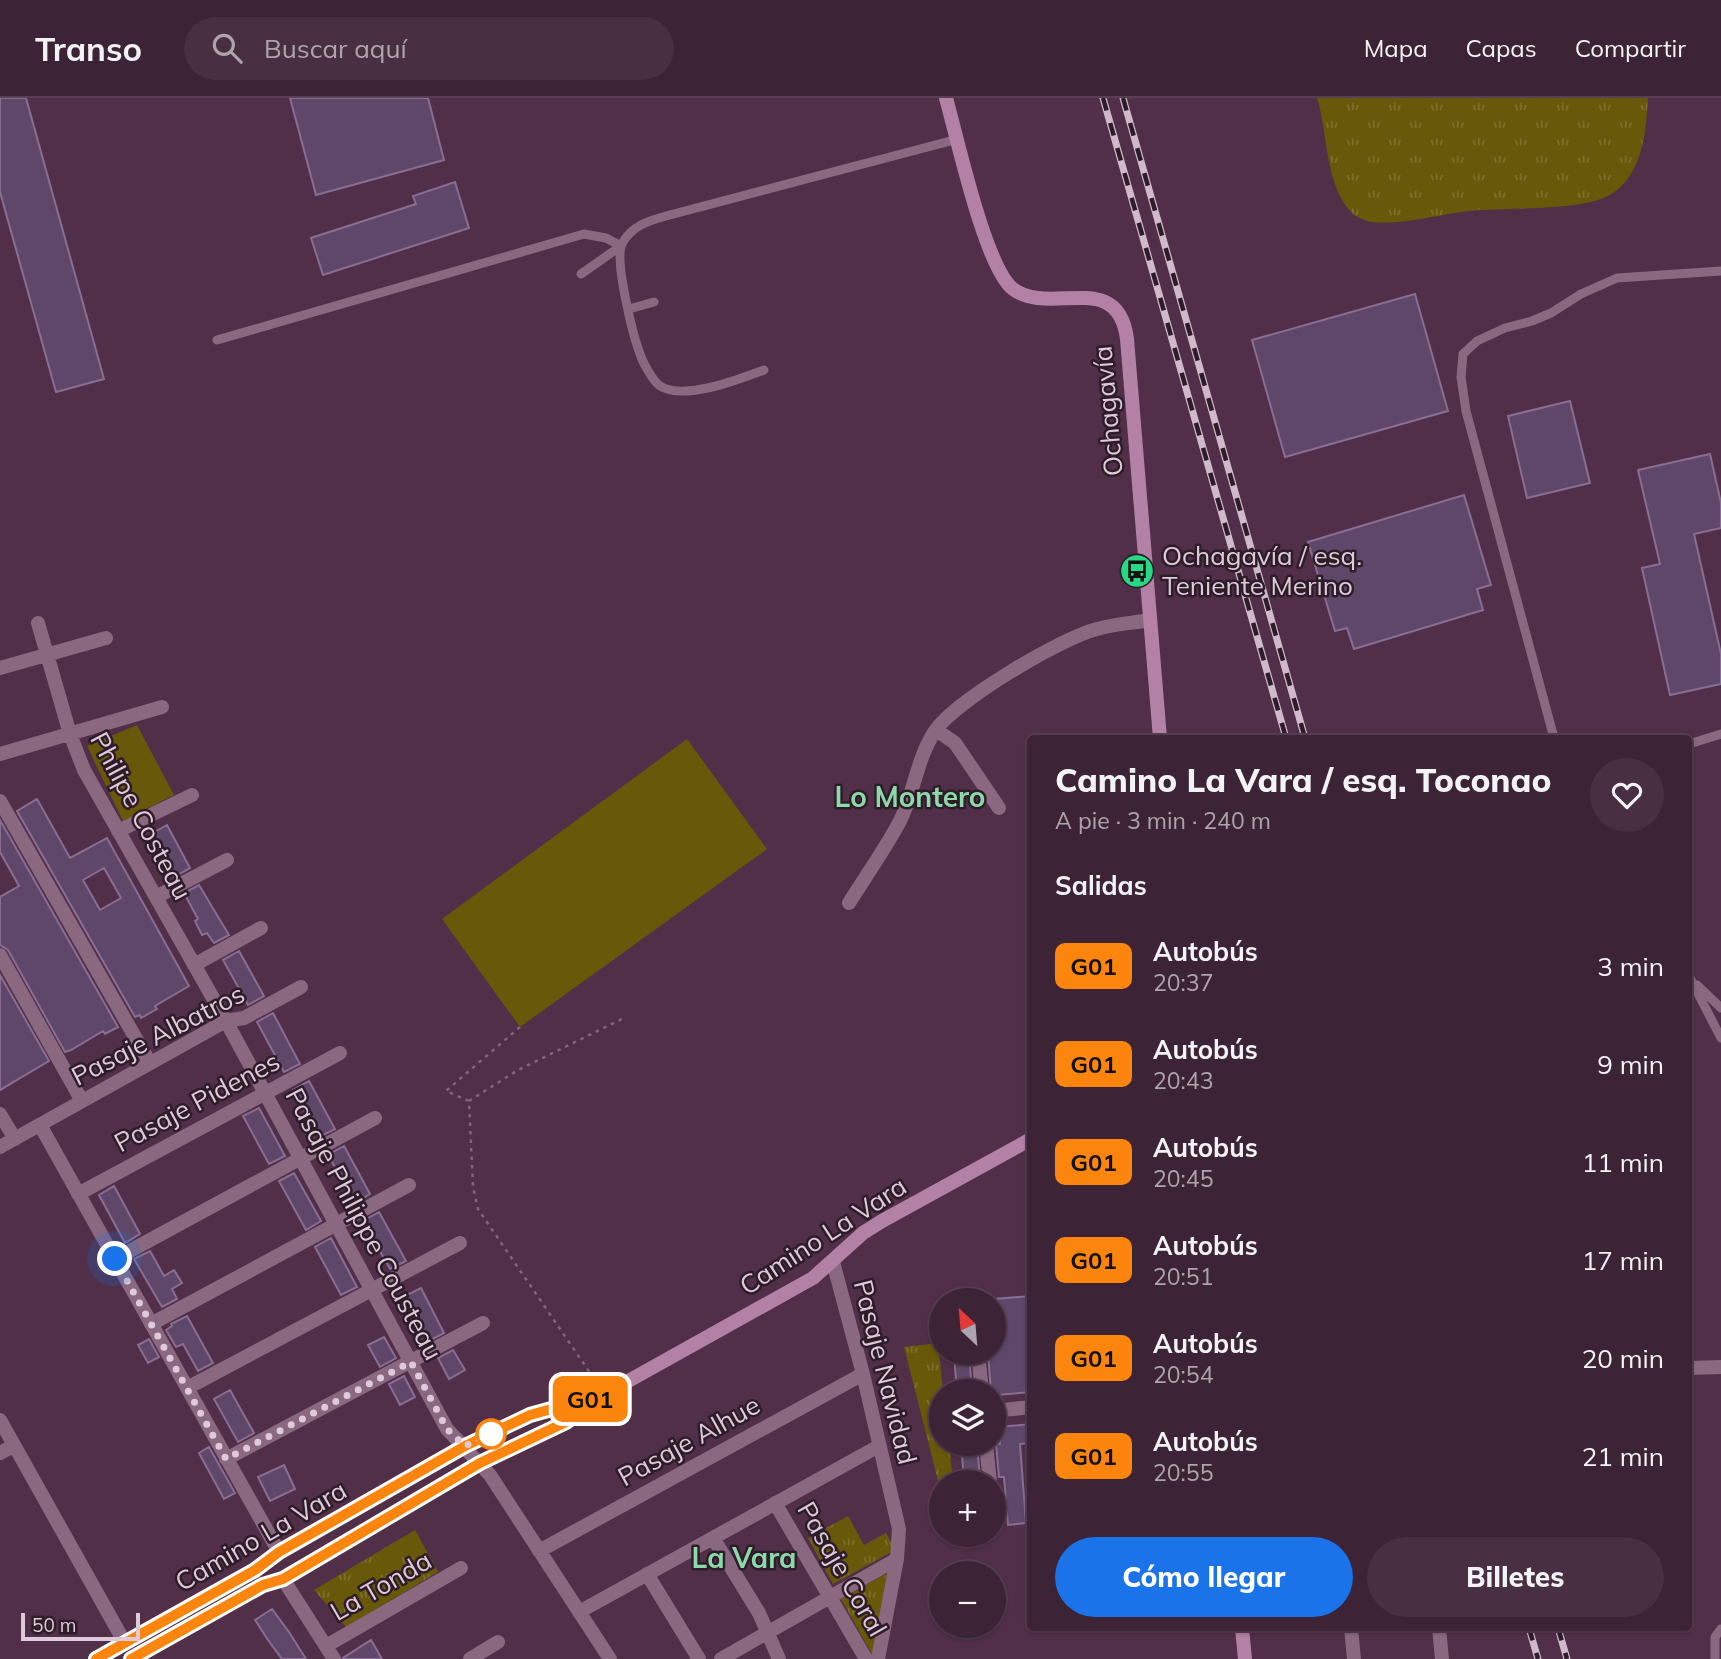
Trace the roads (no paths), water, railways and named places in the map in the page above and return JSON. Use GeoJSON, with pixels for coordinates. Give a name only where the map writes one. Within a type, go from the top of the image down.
{"type":"FeatureCollection","features":[{"type":"Feature","properties":{"kind":"street","name":"Ochagavía"},"geometry":{"type":"LineString","coordinates":[[946,98],[988,247],[1006,282],[1029,297],[1097,299],[1110,304],[1124,324],[1160,735]]}},
{"type":"Feature","properties":{"kind":"street"},"geometry":{"type":"LineString","coordinates":[[849,903],[901,820],[927,747],[936,730],[953,712],[1046,650],[1074,636],[1097,628],[1150,620]]}},
{"type":"Feature","properties":{"kind":"street","name":"Philipe Costeau"},"geometry":{"type":"LineString","coordinates":[[38,624],[70,734],[84,770],[226,1021]]}},
{"type":"Feature","properties":{"kind":"street"},"geometry":{"type":"LineString","coordinates":[[0,668],[107,638]]}},
{"type":"Feature","properties":{"kind":"street"},"geometry":{"type":"LineString","coordinates":[[0,754],[162,707]]}},
{"type":"Feature","properties":{"kind":"street"},"geometry":{"type":"LineString","coordinates":[[936,730],[955,743],[999,808]]}},
{"type":"Feature","properties":{"kind":"street"},"geometry":{"type":"LineString","coordinates":[[118,831],[192,794]]}},
{"type":"Feature","properties":{"kind":"street"},"geometry":{"type":"LineString","coordinates":[[0,801],[150,1063]]}},
{"type":"Feature","properties":{"kind":"street"},"geometry":{"type":"LineString","coordinates":[[156,897],[228,860]]}},
{"type":"Feature","properties":{"kind":"street"},"geometry":{"type":"LineString","coordinates":[[194,965],[261,928]]}},
{"type":"Feature","properties":{"kind":"street"},"geometry":{"type":"LineString","coordinates":[[0,955],[82,1101]]}},
{"type":"Feature","properties":{"kind":"street","name":"Pasaje Albatros"},"geometry":{"type":"LineString","coordinates":[[0,1147],[226,1021],[244,1018],[301,987]]}},
{"type":"Feature","properties":{"kind":"street","name":"Pasaje Philippe Cousteau"},"geometry":{"type":"LineString","coordinates":[[226,1021],[447,1429],[480,1463],[610,1659]]}},
{"type":"Feature","properties":{"kind":"street","name":"Pasaje Pidenes"},"geometry":{"type":"LineString","coordinates":[[78,1194],[340,1053]]}},
{"type":"Feature","properties":{"kind":"street"},"geometry":{"type":"LineString","coordinates":[[0,1114],[15,1139]]}},
{"type":"Feature","properties":{"kind":"street"},"geometry":{"type":"LineString","coordinates":[[115,1259],[375,1118]]}},
{"type":"Feature","properties":{"kind":"street"},"geometry":{"type":"LineString","coordinates":[[40,1125],[226,1459],[281,1551],[290,1575],[334,1659]]}},
{"type":"Feature","properties":{"kind":"street","name":"Camino La Vara"},"geometry":{"type":"LineString","coordinates":[[131,1659],[263,1585],[290,1575],[480,1463],[566,1422],[605,1394],[804,1283],[833,1262],[863,1233],[1027,1141]]}},
{"type":"Feature","properties":{"kind":"street"},"geometry":{"type":"LineString","coordinates":[[151,1324],[409,1185]]}},
{"type":"Feature","properties":{"kind":"street"},"geometry":{"type":"LineString","coordinates":[[187,1388],[460,1243]]}},
{"type":"Feature","properties":{"kind":"street","name":"Pasaje Navidad"},"geometry":{"type":"LineString","coordinates":[[833,1262],[863,1374],[899,1529],[897,1559],[878,1659]]}},
{"type":"Feature","properties":{"kind":"street"},"geometry":{"type":"LineString","coordinates":[[226,1459],[483,1323]]}},
{"type":"Feature","properties":{"kind":"street"},"geometry":{"type":"LineString","coordinates":[[1692,1368],[1721,1367]]}},
{"type":"Feature","properties":{"kind":"street","name":"Pasaje Alhue"},"geometry":{"type":"LineString","coordinates":[[539,1551],[863,1374]]}},
{"type":"Feature","properties":{"kind":"street","name":"Camino La Vara"},"geometry":{"type":"LineString","coordinates":[[96,1659],[255,1570],[281,1551],[465,1446],[530,1415],[605,1394]]}},
{"type":"Feature","properties":{"kind":"street"},"geometry":{"type":"LineString","coordinates":[[1006,1409],[1027,1407]]}},
{"type":"Feature","properties":{"kind":"street"},"geometry":{"type":"LineString","coordinates":[[0,1420],[125,1643]]}},
{"type":"Feature","properties":{"kind":"street"},"geometry":{"type":"LineString","coordinates":[[0,1453],[13,1446]]}},
{"type":"Feature","properties":{"kind":"street"},"geometry":{"type":"LineString","coordinates":[[579,1612],[879,1446]]}},
{"type":"Feature","properties":{"kind":"street","name":"Pasaje Coral"},"geometry":{"type":"LineString","coordinates":[[775,1503],[866,1659]]}},
{"type":"Feature","properties":{"kind":"street"},"geometry":{"type":"LineString","coordinates":[[713,1538],[759,1614],[779,1659]]}},
{"type":"Feature","properties":{"kind":"street"},"geometry":{"type":"LineString","coordinates":[[721,1659],[897,1559]]}},
{"type":"Feature","properties":{"kind":"street","name":"La Tonda"},"geometry":{"type":"LineString","coordinates":[[326,1646],[461,1568]]}},
{"type":"Feature","properties":{"kind":"street"},"geometry":{"type":"LineString","coordinates":[[647,1574],[699,1659]]}},
{"type":"Feature","properties":{"kind":"street"},"geometry":{"type":"LineString","coordinates":[[1242,1631],[1245,1659]]}},
{"type":"Feature","properties":{"kind":"street"},"geometry":{"type":"LineString","coordinates":[[1351,1631],[1354,1659]]}},
{"type":"Feature","properties":{"kind":"street"},"geometry":{"type":"LineString","coordinates":[[1439,1631],[1442,1659]]}},
{"type":"Feature","properties":{"kind":"street"},"geometry":{"type":"LineString","coordinates":[[470,1659],[498,1642]]}},
{"type":"Feature","properties":{"kind":"lane"},"geometry":{"type":"LineString","coordinates":[[581,274],[621,246],[629,233],[637,227],[666,216],[957,139]]}},
{"type":"Feature","properties":{"kind":"lane"},"geometry":{"type":"LineString","coordinates":[[218,340],[584,234],[606,238],[621,246]]}},
{"type":"Feature","properties":{"kind":"lane"},"geometry":{"type":"LineString","coordinates":[[621,246],[620,273],[640,356],[658,385],[675,391],[722,386],[764,370]]}},
{"type":"Feature","properties":{"kind":"lane"},"geometry":{"type":"LineString","coordinates":[[1553,735],[1466,411],[1461,377],[1464,354],[1477,341],[1505,328],[1551,313],[1581,294],[1617,278],[1721,271]]}},
{"type":"Feature","properties":{"kind":"lane"},"geometry":{"type":"LineString","coordinates":[[629,309],[654,302]]}},
{"type":"Feature","properties":{"kind":"lane"},"geometry":{"type":"LineString","coordinates":[[1692,743],[1721,734]]}},
{"type":"Feature","properties":{"kind":"lane"},"geometry":{"type":"LineString","coordinates":[[1692,980],[1721,1008]]}},
{"type":"Feature","properties":{"kind":"lane"},"geometry":{"type":"LineString","coordinates":[[1692,982],[1721,1038]]}},
{"type":"Feature","properties":{"kind":"lane"},"geometry":{"type":"LineString","coordinates":[[1715,1659],[1714,1637],[1721,1629]]}},
{"type":"Feature","properties":{"kind":"railway"},"geometry":{"type":"LineString","coordinates":[[1103,98],[1285,735]]}},
{"type":"Feature","properties":{"kind":"railway"},"geometry":{"type":"LineString","coordinates":[[1123,98],[1304,735]]}},
{"type":"Feature","properties":{"kind":"railway"},"geometry":{"type":"LineString","coordinates":[[1530,1631],[1538,1659]]}},
{"type":"Feature","properties":{"kind":"railway"},"geometry":{"type":"LineString","coordinates":[[1559,1631],[1567,1659]]}},
{"type":"Feature","properties":{"kind":"place","name":"Ochagavía / esq. Teniente Merino"},"geometry":{"type":"Point","coordinates":[1137,571]}},
{"type":"Feature","properties":{"kind":"district","name":"Lo Montero"},"geometry":{"type":"Point","coordinates":[910,797]}},
{"type":"Feature","properties":{"kind":"district","name":"La Vara"},"geometry":{"type":"Point","coordinates":[744,1558]}}]}
